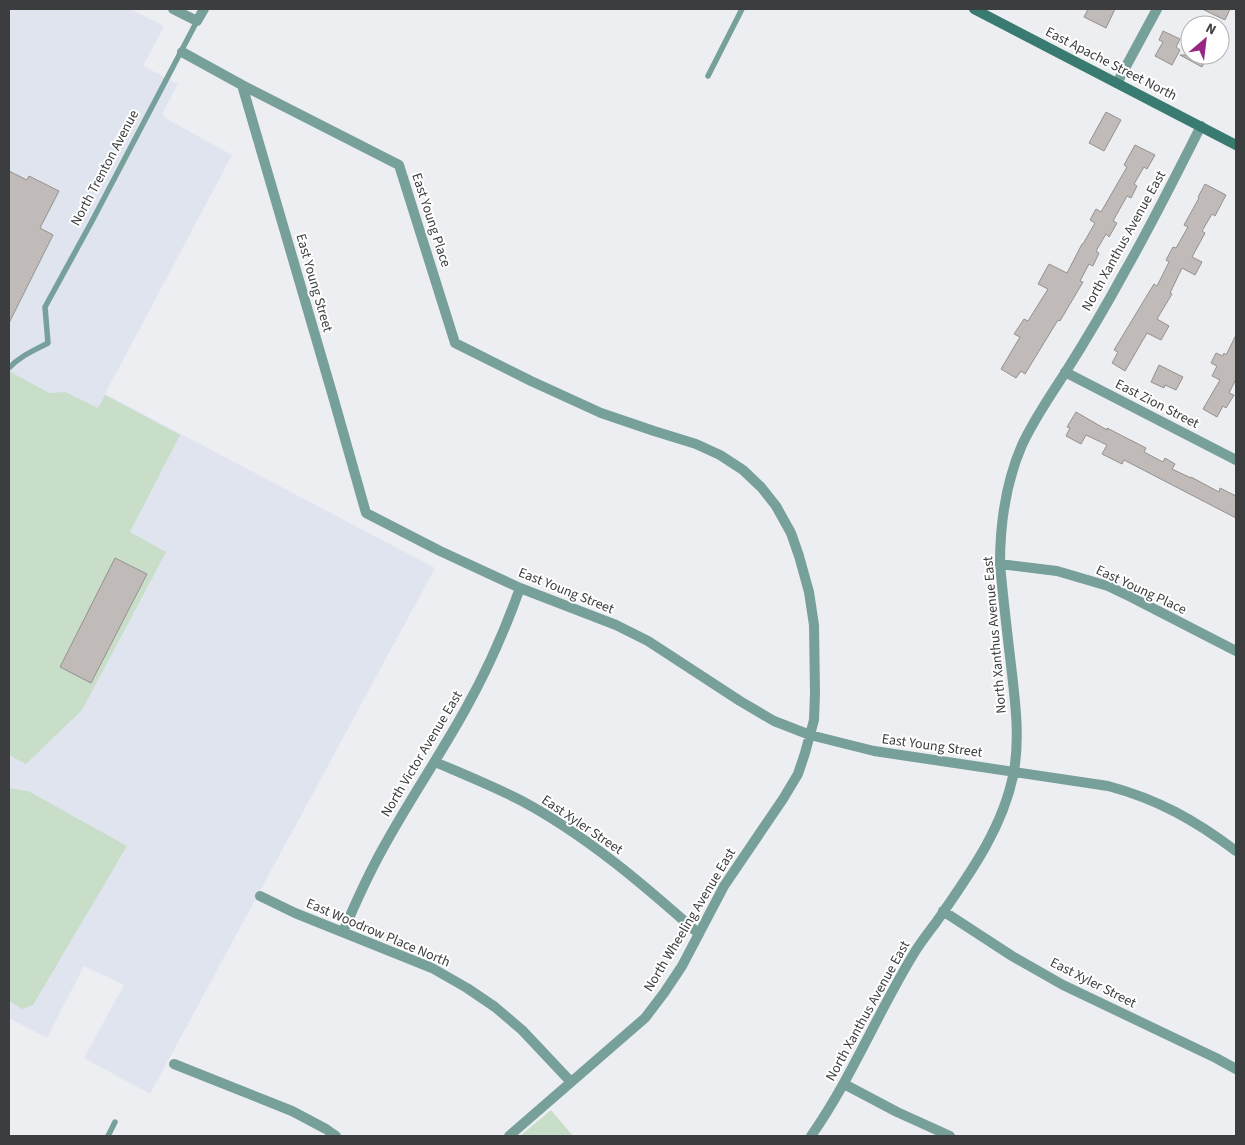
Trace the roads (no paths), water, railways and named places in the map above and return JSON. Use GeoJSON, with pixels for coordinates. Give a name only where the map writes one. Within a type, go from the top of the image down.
{"type":"FeatureCollection","features":[{"type":"Feature","properties":{"kind":"main road","name":"East Apache Street North"},"geometry":{"type":"LineString","coordinates":[[974,9],[1236,145]]}},
{"type":"Feature","properties":{"kind":"street"},"geometry":{"type":"LineString","coordinates":[[173,9],[197,21]]}},
{"type":"Feature","properties":{"kind":"street","name":"North Trenton Avenue"},"geometry":{"type":"LineString","coordinates":[[197,21],[204,9]]}},
{"type":"Feature","properties":{"kind":"street"},"geometry":{"type":"LineString","coordinates":[[1117,83],[1157,9]]}},
{"type":"Feature","properties":{"kind":"street"},"geometry":{"type":"LineString","coordinates":[[182,52],[242,84]]}},
{"type":"Feature","properties":{"kind":"street","name":"East Young Place"},"geometry":{"type":"LineString","coordinates":[[242,84],[399,165],[455,342],[531,381]]}},
{"type":"Feature","properties":{"kind":"street","name":"East Young Street"},"geometry":{"type":"LineString","coordinates":[[242,84],[366,513],[440,551],[520,588],[608,622],[648,641],[740,701],[774,720],[810,735],[874,752],[1108,786],[1130,792],[1188,818],[1236,851]]}},
{"type":"Feature","properties":{"kind":"street","name":"North Xanthus Avenue East"},"geometry":{"type":"LineString","coordinates":[[811,1136],[844,1084],[884,1004],[909,961],[977,863],[1003,810],[1014,772],[1017,739],[1016,708],[1000,564],[1003,511],[1011,477],[1022,445],[1042,408],[1126,271],[1200,126]]}},
{"type":"Feature","properties":{"kind":"street","name":"East Zion Street"},"geometry":{"type":"LineString","coordinates":[[1065,372],[1236,459]]}},
{"type":"Feature","properties":{"kind":"street","name":"North Wheeling Avenue East"},"geometry":{"type":"LineString","coordinates":[[509,1136],[645,1018],[664,993],[682,966],[724,886],[798,774],[814,720],[816,693],[814,625],[809,592],[791,533],[776,506],[761,487],[743,470],[720,455],[601,413],[531,381]]}},
{"type":"Feature","properties":{"kind":"street","name":"East Young Place"},"geometry":{"type":"LineString","coordinates":[[1000,564],[1057,571],[1108,586],[1236,652]]}},
{"type":"Feature","properties":{"kind":"street","name":"North Victor Avenue East"},"geometry":{"type":"LineString","coordinates":[[342,932],[382,848],[466,709],[491,660],[520,588]]}},
{"type":"Feature","properties":{"kind":"street","name":"East Xyler Street"},"geometry":{"type":"LineString","coordinates":[[435,762],[522,801],[572,832],[615,863],[699,934]]}},
{"type":"Feature","properties":{"kind":"street","name":"East Woodrow Place North"},"geometry":{"type":"LineString","coordinates":[[260,896],[295,913],[432,968],[467,988],[495,1007],[522,1030],[571,1082]]}},
{"type":"Feature","properties":{"kind":"street","name":"East Xyler Street"},"geometry":{"type":"LineString","coordinates":[[943,911],[1012,956],[1063,985],[1236,1069]]}},
{"type":"Feature","properties":{"kind":"street"},"geometry":{"type":"LineString","coordinates":[[174,1064],[292,1111],[336,1136]]}},
{"type":"Feature","properties":{"kind":"street"},"geometry":{"type":"LineString","coordinates":[[844,1084],[896,1112],[950,1136]]}},
{"type":"Feature","properties":{"kind":"lane"},"geometry":{"type":"LineString","coordinates":[[708,76],[742,9]]}},
{"type":"Feature","properties":{"kind":"lane","name":"North Trenton Avenue"},"geometry":{"type":"LineString","coordinates":[[9,368],[24,356],[48,343],[45,307],[96,215],[197,21]]}},
{"type":"Feature","properties":{"kind":"lane"},"geometry":{"type":"LineString","coordinates":[[108,1136],[115,1122]]}}]}
